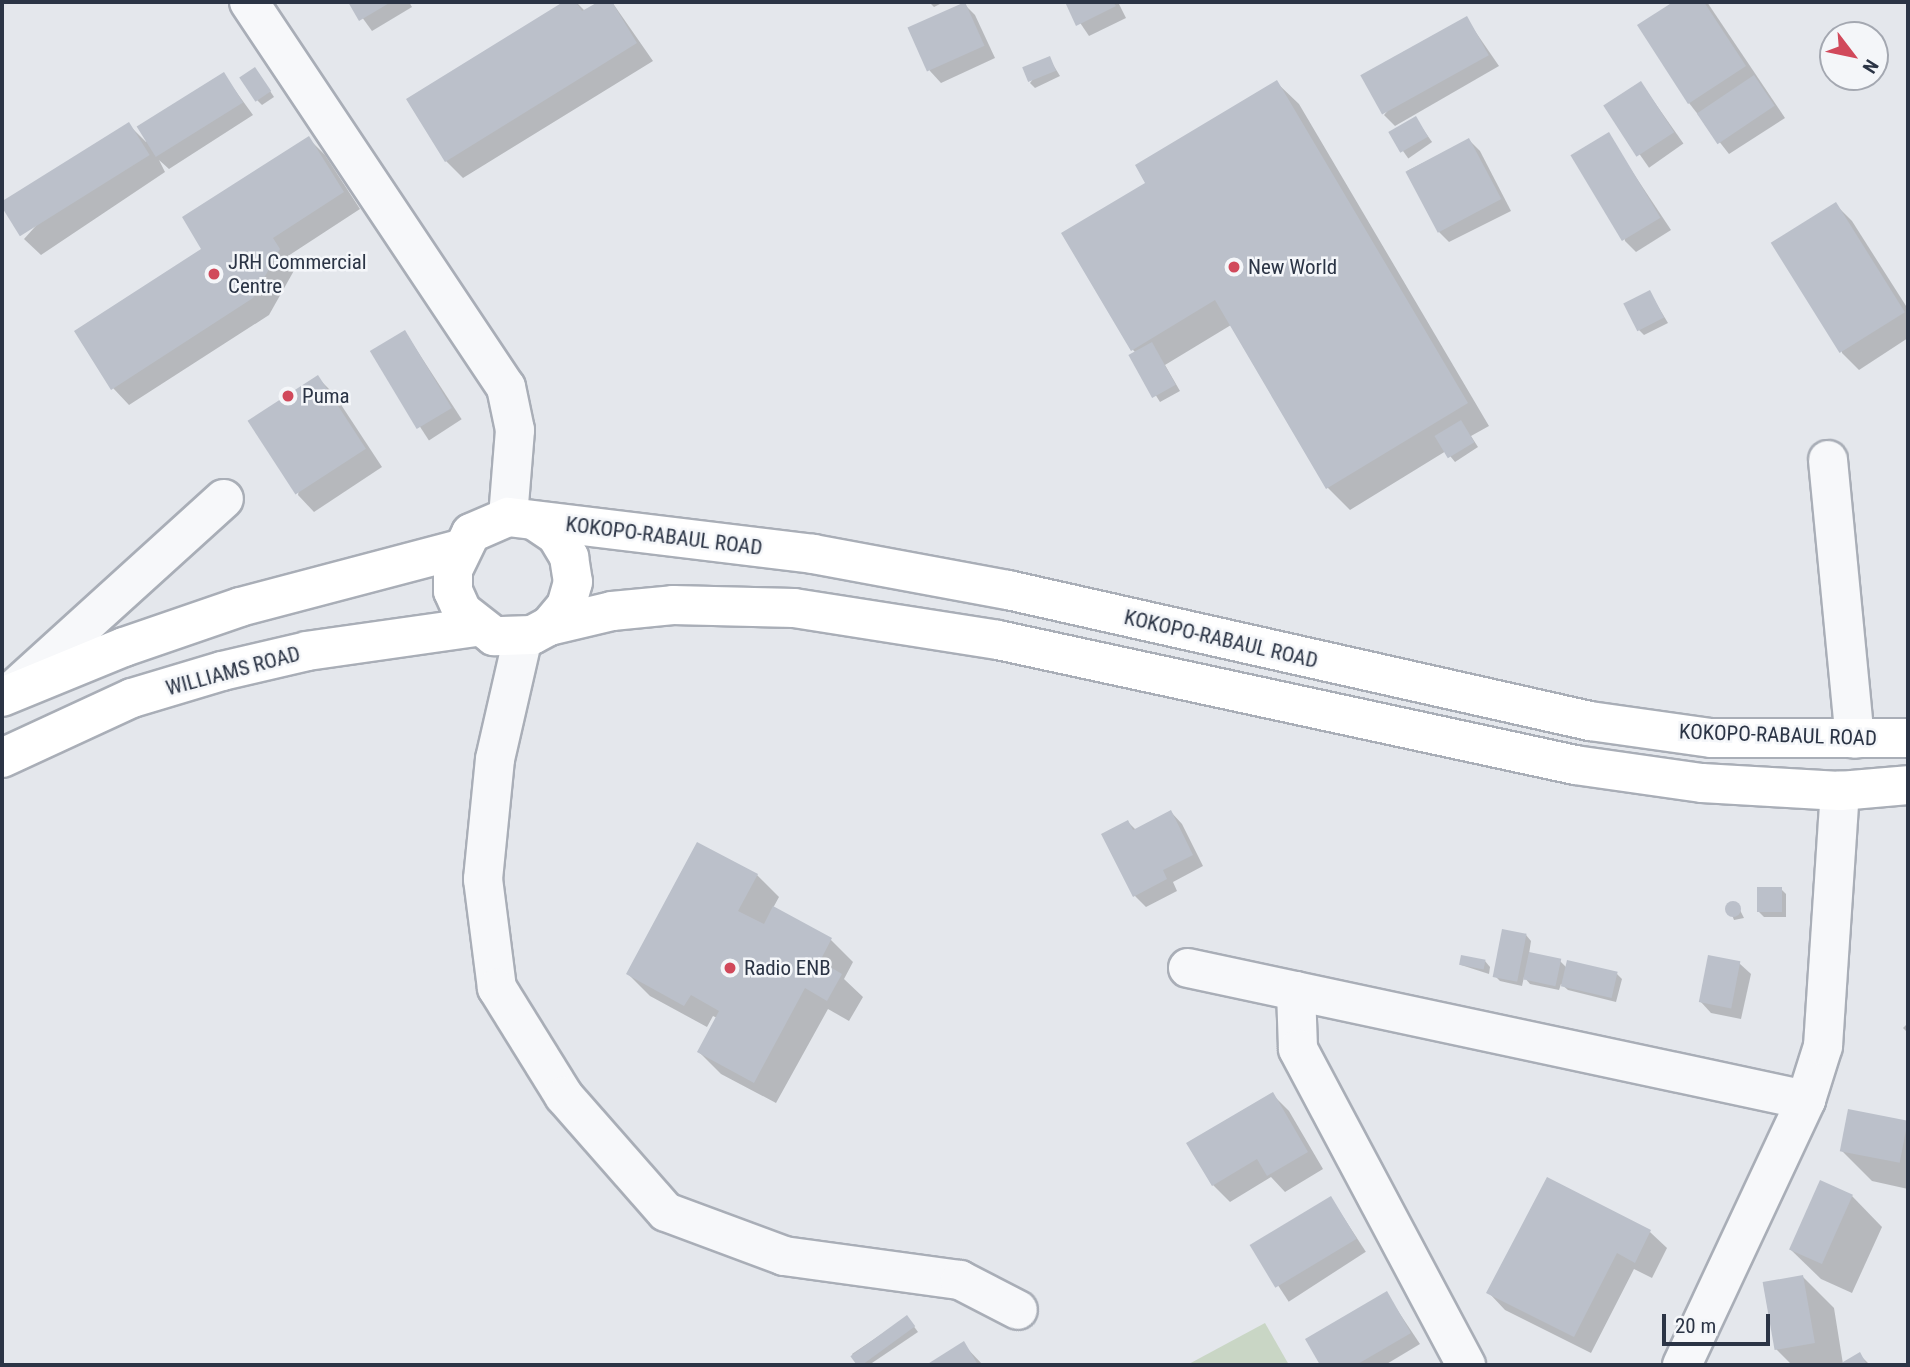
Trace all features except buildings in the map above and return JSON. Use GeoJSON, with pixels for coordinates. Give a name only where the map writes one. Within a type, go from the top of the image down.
{"type":"FeatureCollection","features":[{"type":"Feature","properties":{"kind":"main road"},"geometry":{"type":"LineString","coordinates":[[536,632],[566,606],[573,582],[569,556],[556,535],[521,519],[471,533],[459,549],[453,570],[453,591],[461,611],[476,627],[494,636],[536,632],[612,611],[673,605],[794,608],[998,640],[1575,765],[1702,783],[1840,791],[1908,785]]}},
{"type":"Feature","properties":{"kind":"main road","name":"KOKOPO-RABAUL ROAD"},"geometry":{"type":"LineString","coordinates":[[521,519],[813,554],[1007,590],[1590,721],[1711,738],[1908,738]]}},
{"type":"Feature","properties":{"kind":"main road"},"geometry":{"type":"LineString","coordinates":[[6,695],[240,607],[459,549]]}},
{"type":"Feature","properties":{"kind":"main road","name":"WILLIAMS ROAD"},"geometry":{"type":"LineString","coordinates":[[2,758],[132,698],[222,671],[307,652],[476,627]]}},
{"type":"Feature","properties":{"kind":"street"},"geometry":{"type":"LineString","coordinates":[[249,2],[506,387],[515,430],[521,519]]}},
{"type":"Feature","properties":{"kind":"street"},"geometry":{"type":"LineString","coordinates":[[1828,460],[1854,739]]}},
{"type":"Feature","properties":{"kind":"street"},"geometry":{"type":"LineString","coordinates":[[6,695],[224,499]]}},
{"type":"Feature","properties":{"kind":"street"},"geometry":{"type":"LineString","coordinates":[[536,632],[495,759],[483,878],[498,988],[564,1096],[666,1212],[784,1256],[960,1280],[1018,1310]]}},
{"type":"Feature","properties":{"kind":"street"},"geometry":{"type":"LineString","coordinates":[[1682,1365],[1806,1100],[1823,1046],[1840,791]]}},
{"type":"Feature","properties":{"kind":"street"},"geometry":{"type":"LineString","coordinates":[[1188,968],[1806,1100]]}},
{"type":"Feature","properties":{"kind":"street"},"geometry":{"type":"LineString","coordinates":[[1296,991],[1298,1049],[1466,1365]]}},
{"type":"Feature","properties":{"kind":"green space"},"geometry":{"type":"Polygon","coordinates":[[[1265,1323],[1289,1365],[1187,1365],[1265,1323]]]}},
{"type":"Feature","properties":{"kind":"place","name":"New World"},"geometry":{"type":"Point","coordinates":[1234,267]}},
{"type":"Feature","properties":{"kind":"place","name":"JRH Commercial Centre"},"geometry":{"type":"Point","coordinates":[214,274]}},
{"type":"Feature","properties":{"kind":"place","name":"Puma"},"geometry":{"type":"Point","coordinates":[288,396]}},
{"type":"Feature","properties":{"kind":"place","name":"Radio ENB"},"geometry":{"type":"Point","coordinates":[730,968]}}]}
